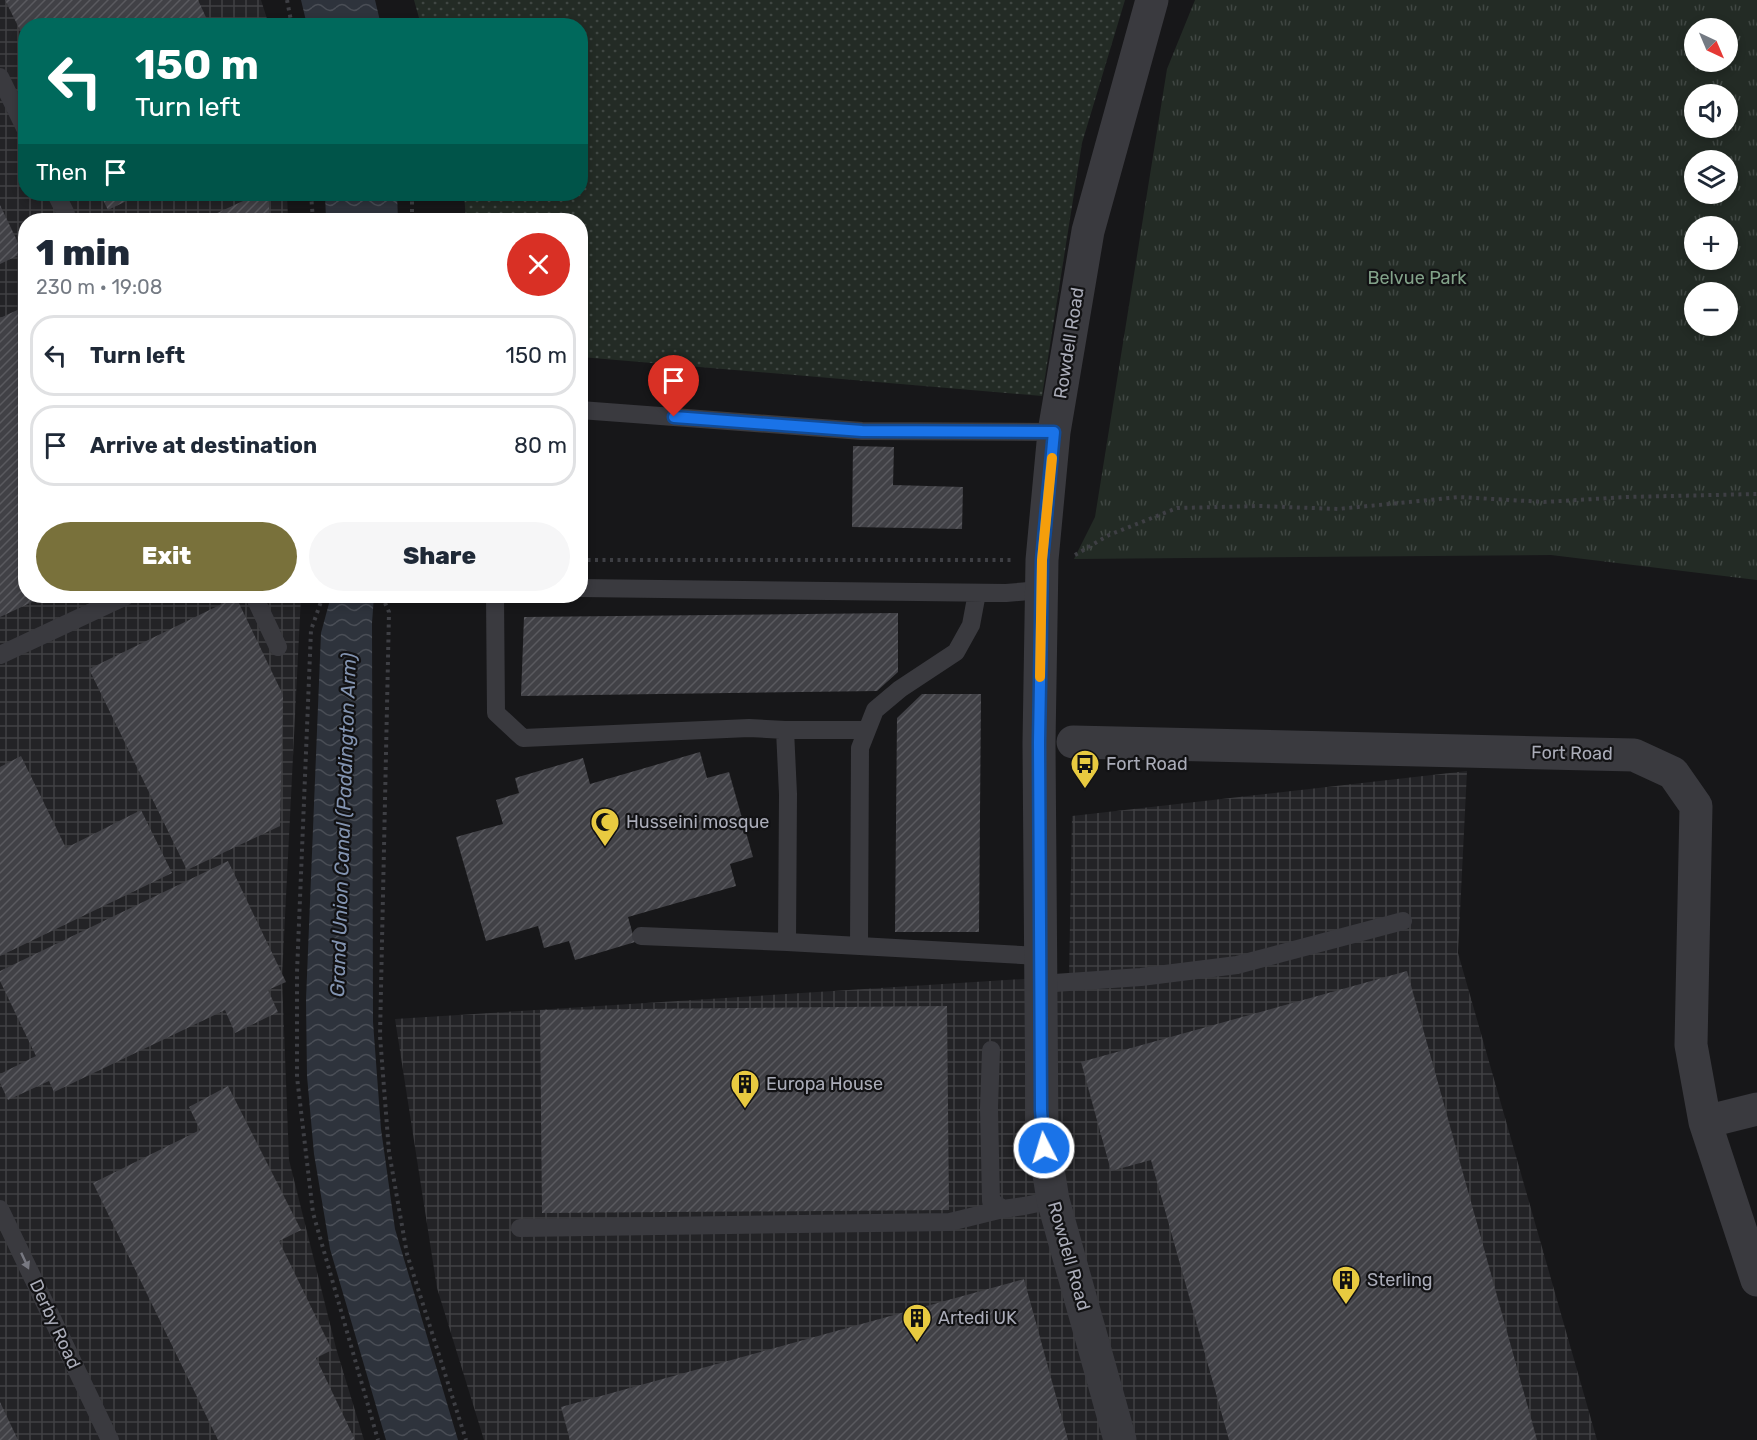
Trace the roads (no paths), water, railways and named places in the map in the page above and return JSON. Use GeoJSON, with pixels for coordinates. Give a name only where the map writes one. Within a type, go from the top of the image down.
{"type":"FeatureCollection","features":[{"type":"Feature","properties":{"kind":"street","name":"Rowdell Road"},"geometry":{"type":"LineString","coordinates":[[1120,1440],[1053,1200],[1042,1131],[1039,742],[1041,590],[1054,432],[1088,231],[1152,0]]}},
{"type":"Feature","properties":{"kind":"street","name":"Fort Road"},"geometry":{"type":"LineString","coordinates":[[1073,742],[1634,755],[1673,773],[1696,806],[1691,1045],[1705,1122],[1757,1280]]}},
{"type":"Feature","properties":{"kind":"street"},"geometry":{"type":"LineString","coordinates":[[1705,1122],[1757,1109]]}},
{"type":"Feature","properties":{"kind":"lane"},"geometry":{"type":"LineString","coordinates":[[0,77],[18,114]]}},
{"type":"Feature","properties":{"kind":"lane"},"geometry":{"type":"LineString","coordinates":[[588,412],[862,431],[1054,432]]}},
{"type":"Feature","properties":{"kind":"lane"},"geometry":{"type":"LineString","coordinates":[[588,588],[977,593],[1041,590]]}},
{"type":"Feature","properties":{"kind":"lane"},"geometry":{"type":"LineString","coordinates":[[859,945],[860,748],[875,710],[900,688],[956,652],[971,625],[977,593]]}},
{"type":"Feature","properties":{"kind":"lane"},"geometry":{"type":"LineString","coordinates":[[0,655],[111,603]]}},
{"type":"Feature","properties":{"kind":"lane"},"geometry":{"type":"LineString","coordinates":[[257,603],[278,648]]}},
{"type":"Feature","properties":{"kind":"lane"},"geometry":{"type":"LineString","coordinates":[[495,603],[496,713],[523,738],[748,728],[867,730]]}},
{"type":"Feature","properties":{"kind":"lane"},"geometry":{"type":"LineString","coordinates":[[785,730],[788,794],[787,942]]}},
{"type":"Feature","properties":{"kind":"lane"},"geometry":{"type":"LineString","coordinates":[[641,936],[859,945],[1040,970],[1141,977],[1237,965],[1403,921]]}},
{"type":"Feature","properties":{"kind":"lane"},"geometry":{"type":"LineString","coordinates":[[991,1050],[989,1108],[991,1201],[1003,1209]]}},
{"type":"Feature","properties":{"kind":"lane"},"geometry":{"type":"LineString","coordinates":[[520,1228],[950,1222],[1053,1200]]}},
{"type":"Feature","properties":{"kind":"lane","name":"Derby Road"},"geometry":{"type":"LineString","coordinates":[[0,1209],[110,1440]]}},
{"type":"Feature","properties":{"kind":"water"},"geometry":{"type":"Polygon","coordinates":[[[301,0],[375,0],[379,18],[305,18],[301,0]]]}},
{"type":"Feature","properties":{"kind":"water"},"geometry":{"type":"Polygon","coordinates":[[[325,201],[397,201],[398,213],[326,213],[325,201]]]}},
{"type":"Feature","properties":{"kind":"water","name":"Grand Union Canal (Paddington Arm)"},"geometry":{"type":"Polygon","coordinates":[[[329,603],[373,603],[373,1022],[381,1129],[395,1229],[458,1440],[386,1440],[330,1249],[314,1154],[307,1076],[306,1000],[321,633],[329,603]]]}},
{"type":"Feature","properties":{"kind":"place","name":"Fort Road"},"geometry":{"type":"Point","coordinates":[1085,790]}},
{"type":"Feature","properties":{"kind":"place","name":"Husseini mosque"},"geometry":{"type":"Point","coordinates":[605,848]}},
{"type":"Feature","properties":{"kind":"place","name":"Europa House"},"geometry":{"type":"Point","coordinates":[745,1110]}},
{"type":"Feature","properties":{"kind":"place","name":"Sterling"},"geometry":{"type":"Point","coordinates":[1346,1306]}},
{"type":"Feature","properties":{"kind":"place","name":"Artedi UK"},"geometry":{"type":"Point","coordinates":[917,1344]}},
{"type":"Feature","properties":{"kind":"park label","name":"Belvue Park"},"geometry":{"type":"Point","coordinates":[1417,278]}}]}
